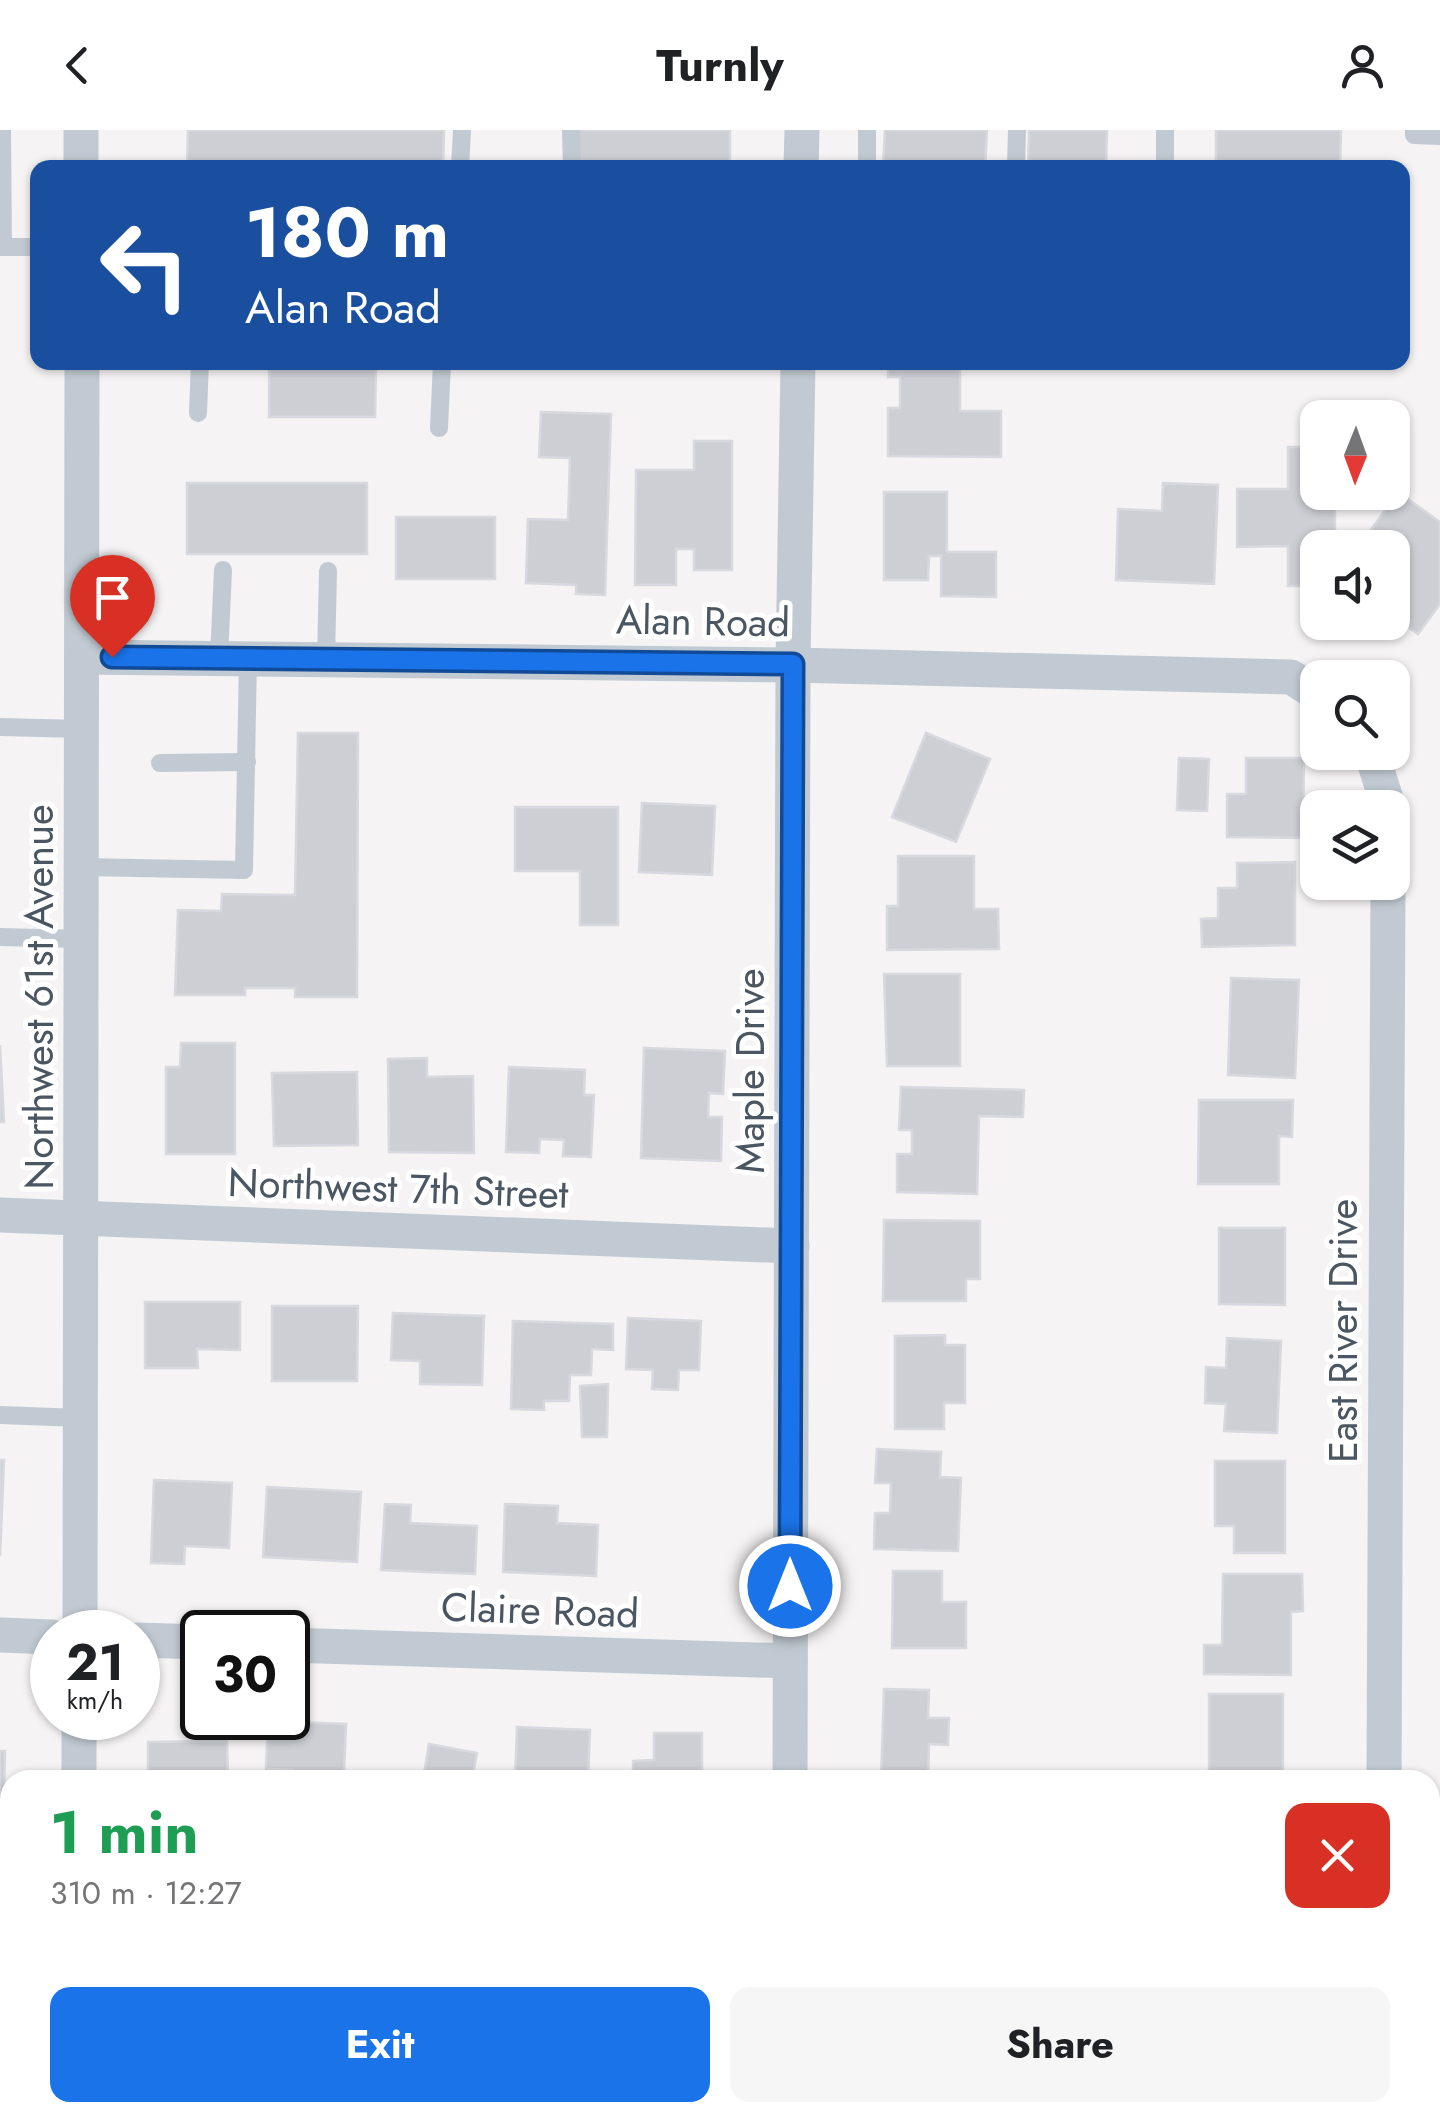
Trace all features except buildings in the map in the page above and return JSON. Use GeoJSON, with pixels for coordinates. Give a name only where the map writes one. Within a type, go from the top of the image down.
{"type":"FeatureCollection","features":[{"type":"Feature","properties":{"kind":"street"},"geometry":{"type":"LineString","coordinates":[[80,130],[81,160]]}},
{"type":"Feature","properties":{"kind":"street"},"geometry":{"type":"LineString","coordinates":[[801,160],[802,130]]}},
{"type":"Feature","properties":{"kind":"street","name":"Northwest 61st Avenue"},"geometry":{"type":"LineString","coordinates":[[80,1610],[82,370]]}},
{"type":"Feature","properties":{"kind":"street","name":"Maple Drive"},"geometry":{"type":"LineString","coordinates":[[790,1770],[793,664],[798,370]]}},
{"type":"Feature","properties":{"kind":"street","name":"Alan Road"},"geometry":{"type":"LineString","coordinates":[[84,657],[793,664],[1291,677],[1300,683]]}},
{"type":"Feature","properties":{"kind":"street","name":"East River Drive"},"geometry":{"type":"LineString","coordinates":[[1384,1770],[1388,900]]}},
{"type":"Feature","properties":{"kind":"street","name":"Northwest 7th Street"},"geometry":{"type":"LineString","coordinates":[[0,1215],[792,1246]]}},
{"type":"Feature","properties":{"kind":"street"},"geometry":{"type":"LineString","coordinates":[[0,1636],[30,1637]]}},
{"type":"Feature","properties":{"kind":"street","name":"Claire Road"},"geometry":{"type":"LineString","coordinates":[[310,1646],[790,1661]]}},
{"type":"Feature","properties":{"kind":"street"},"geometry":{"type":"LineString","coordinates":[[79,1740],[79,1770]]}},
{"type":"Feature","properties":{"kind":"lane"},"geometry":{"type":"LineString","coordinates":[[2,130],[1,247],[30,247]]}},
{"type":"Feature","properties":{"kind":"lane"},"geometry":{"type":"LineString","coordinates":[[460,160],[462,130]]}},
{"type":"Feature","properties":{"kind":"lane"},"geometry":{"type":"LineString","coordinates":[[571,130],[572,160]]}},
{"type":"Feature","properties":{"kind":"lane"},"geometry":{"type":"LineString","coordinates":[[867,130],[868,160]]}},
{"type":"Feature","properties":{"kind":"lane"},"geometry":{"type":"LineString","coordinates":[[1016,130],[1016,160]]}},
{"type":"Feature","properties":{"kind":"lane"},"geometry":{"type":"LineString","coordinates":[[1165,130],[1165,160]]}},
{"type":"Feature","properties":{"kind":"lane"},"geometry":{"type":"LineString","coordinates":[[1414,130],[1414,135],[1440,136]]}},
{"type":"Feature","properties":{"kind":"lane"},"geometry":{"type":"LineString","coordinates":[[198,413],[200,370]]}},
{"type":"Feature","properties":{"kind":"lane"},"geometry":{"type":"LineString","coordinates":[[439,428],[442,370]]}},
{"type":"Feature","properties":{"kind":"lane"},"geometry":{"type":"LineString","coordinates":[[82,867],[244,870],[247,762],[222,570]]}},
{"type":"Feature","properties":{"kind":"lane"},"geometry":{"type":"LineString","coordinates":[[326,659],[328,571]]}},
{"type":"Feature","properties":{"kind":"lane"},"geometry":{"type":"LineString","coordinates":[[0,727],[83,729]]}},
{"type":"Feature","properties":{"kind":"lane"},"geometry":{"type":"LineString","coordinates":[[160,762],[247,762]]}},
{"type":"Feature","properties":{"kind":"lane"},"geometry":{"type":"LineString","coordinates":[[0,937],[82,939]]}},
{"type":"Feature","properties":{"kind":"lane"},"geometry":{"type":"LineString","coordinates":[[0,1415],[80,1418]]}},
{"type":"Feature","properties":{"kind":"route"},"geometry":{"type":"LineString","coordinates":[[112,657],[793,664],[790,1586]]}}]}
